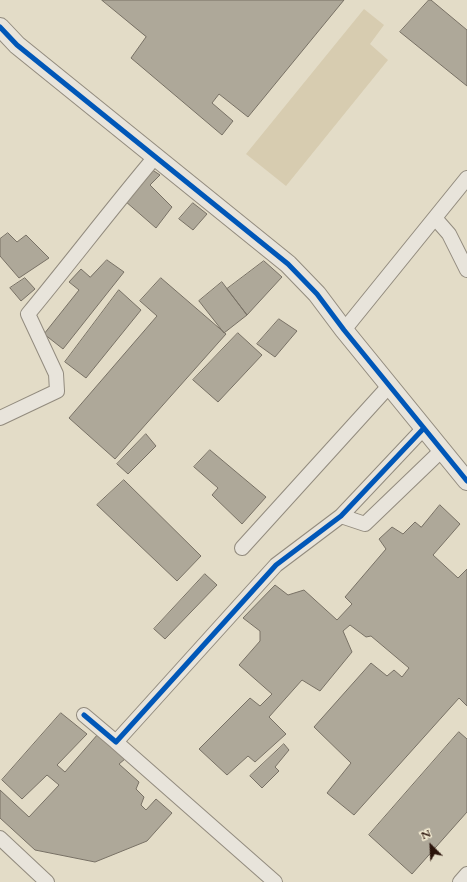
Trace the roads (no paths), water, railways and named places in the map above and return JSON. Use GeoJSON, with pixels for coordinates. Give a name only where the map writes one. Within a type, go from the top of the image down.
{"type":"FeatureCollection","features":[{"type":"Feature","properties":{"kind":"street"},"geometry":{"type":"LineString","coordinates":[[0,27],[17,45],[288,264],[317,294],[344,330],[467,481]]}},
{"type":"Feature","properties":{"kind":"street"},"geometry":{"type":"LineString","coordinates":[[0,418],[57,391],[56,374],[28,314],[57,280],[117,202],[155,157]]}},
{"type":"Feature","properties":{"kind":"street"},"geometry":{"type":"LineString","coordinates":[[344,330],[467,178]]}},
{"type":"Feature","properties":{"kind":"street"},"geometry":{"type":"LineString","coordinates":[[435,218],[449,234],[467,270]]}},
{"type":"Feature","properties":{"kind":"street"},"geometry":{"type":"LineString","coordinates":[[242,548],[389,386]]}},
{"type":"Feature","properties":{"kind":"street"},"geometry":{"type":"LineString","coordinates":[[116,742],[276,565],[341,516],[424,428]]}},
{"type":"Feature","properties":{"kind":"street"},"geometry":{"type":"LineString","coordinates":[[341,516],[365,524],[442,450]]}},
{"type":"Feature","properties":{"kind":"street"},"geometry":{"type":"LineString","coordinates":[[84,715],[275,882]]}},
{"type":"Feature","properties":{"kind":"street"},"geometry":{"type":"LineString","coordinates":[[0,838],[47,882]]}},
{"type":"Feature","properties":{"kind":"street"},"geometry":{"type":"LineString","coordinates":[[460,882],[467,874]]}}]}
